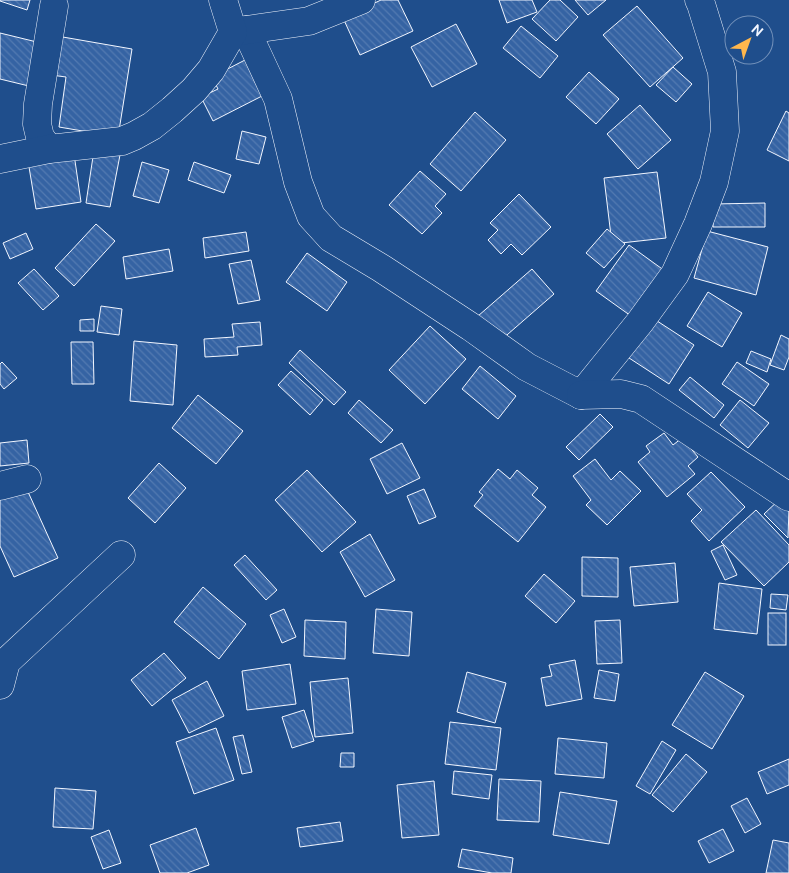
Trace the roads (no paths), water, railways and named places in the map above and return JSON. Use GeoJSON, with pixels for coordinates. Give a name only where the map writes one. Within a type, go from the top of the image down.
{"type":"FeatureCollection","features":[{"type":"Feature","properties":{"kind":"street"},"geometry":{"type":"LineString","coordinates":[[223,0],[278,99],[298,182],[311,216],[331,238],[381,268],[527,367],[581,395],[621,394],[641,399],[789,497]]}},
{"type":"Feature","properties":{"kind":"street"},"geometry":{"type":"LineString","coordinates":[[0,159],[49,149],[122,141],[134,136],[152,126],[194,90],[240,31],[309,22],[361,0]]}},
{"type":"Feature","properties":{"kind":"street"},"geometry":{"type":"LineString","coordinates":[[581,395],[640,322],[675,274],[698,224],[714,182],[725,131],[722,72],[699,0]]}},
{"type":"Feature","properties":{"kind":"street"},"geometry":{"type":"LineString","coordinates":[[49,149],[40,137],[37,124],[38,104],[54,6]]}},
{"type":"Feature","properties":{"kind":"street"},"geometry":{"type":"LineString","coordinates":[[0,486],[27,479]]}},
{"type":"Feature","properties":{"kind":"street"},"geometry":{"type":"LineString","coordinates":[[2,670],[121,555]]}}]}
